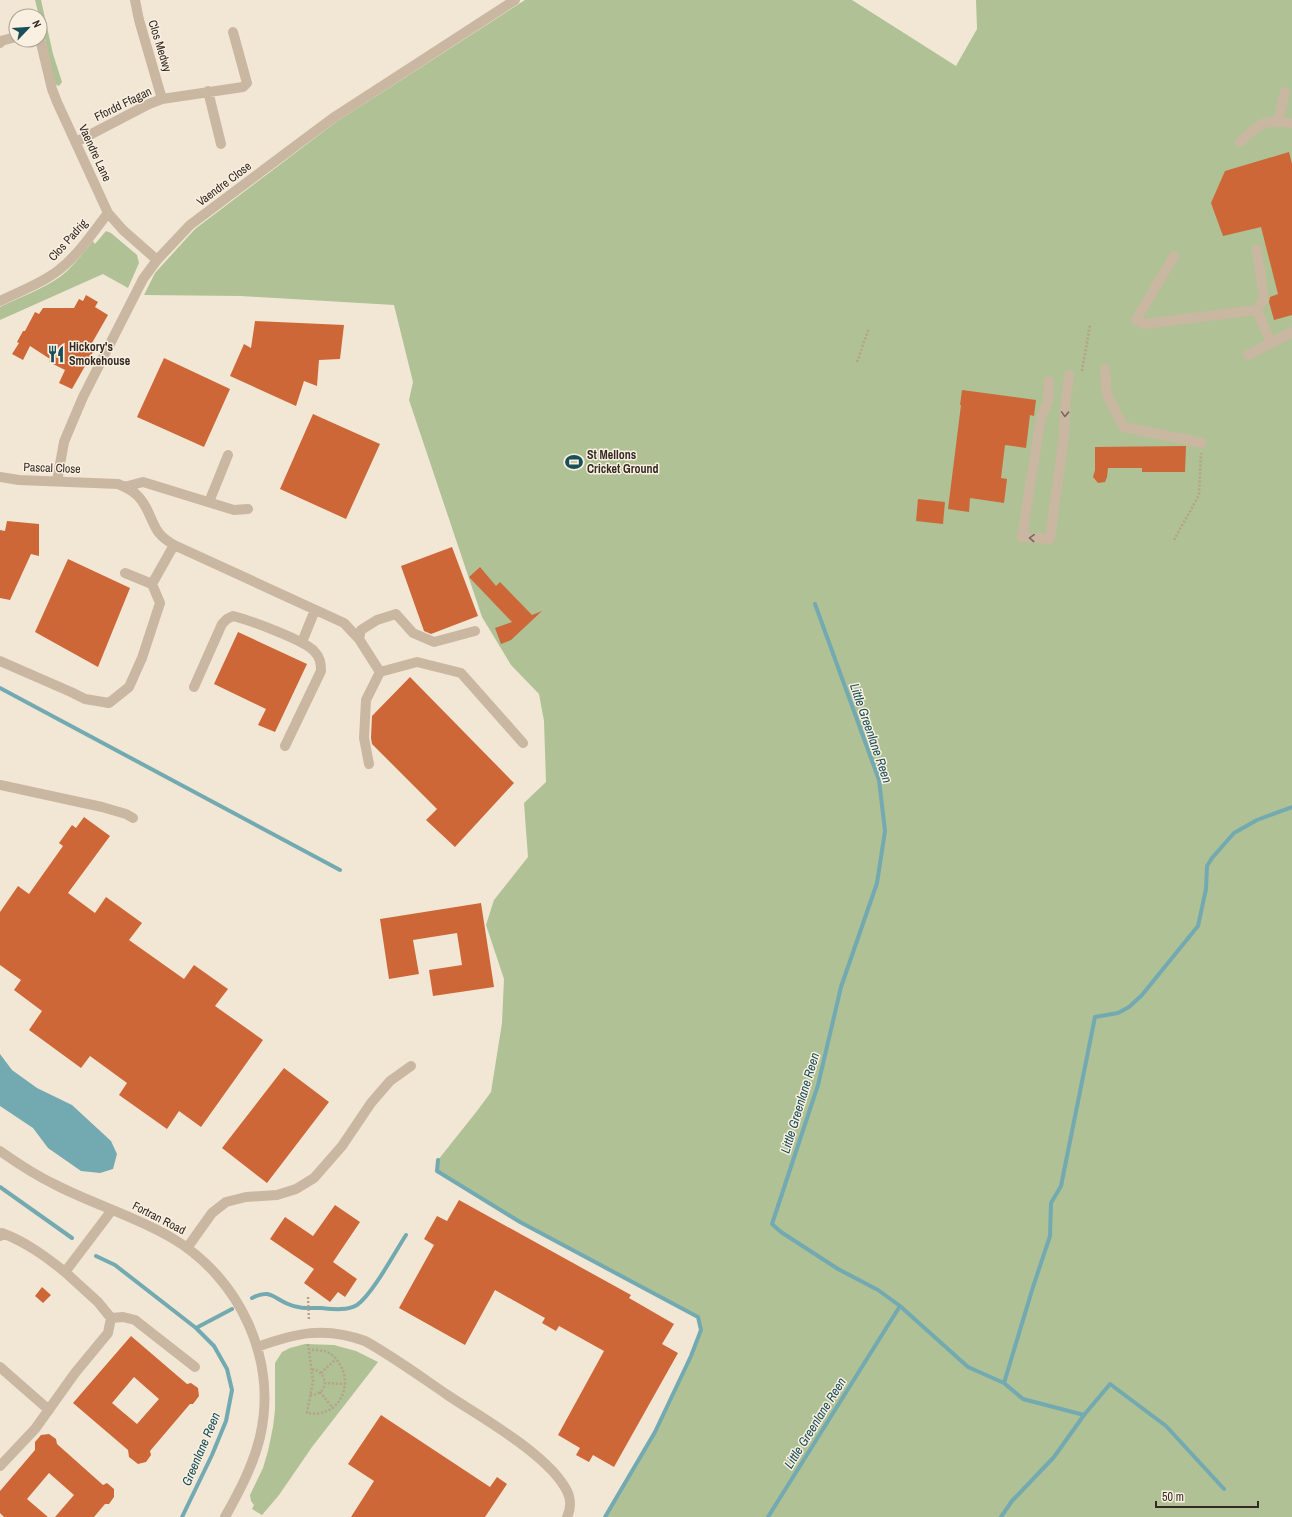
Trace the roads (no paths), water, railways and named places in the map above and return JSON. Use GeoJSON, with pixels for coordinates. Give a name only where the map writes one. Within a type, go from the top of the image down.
{"type":"FeatureCollection","features":[{"type":"Feature","properties":{"kind":"street","name":"Clos Medwy"},"geometry":{"type":"LineString","coordinates":[[135,0],[139,20],[162,99]]}},
{"type":"Feature","properties":{"kind":"street","name":"Vaendre Close"},"geometry":{"type":"LineString","coordinates":[[57,481],[64,442],[83,397],[143,279],[157,260],[190,225],[333,118],[515,0]]}},
{"type":"Feature","properties":{"kind":"street","name":"Ffordd Ffagan"},"geometry":{"type":"LineString","coordinates":[[76,142],[149,104],[162,99],[243,87],[247,83],[232,32]]}},
{"type":"Feature","properties":{"kind":"street","name":"Vaendre Lane"},"geometry":{"type":"LineString","coordinates":[[42,48],[52,89],[108,213],[123,230],[157,260]]}},
{"type":"Feature","properties":{"kind":"street"},"geometry":{"type":"LineString","coordinates":[[208,91],[221,144]]}},
{"type":"Feature","properties":{"kind":"street"},"geometry":{"type":"LineString","coordinates":[[1278,121],[1285,92]]}},
{"type":"Feature","properties":{"kind":"street"},"geometry":{"type":"LineString","coordinates":[[1240,142],[1260,124],[1274,120],[1292,123]]}},
{"type":"Feature","properties":{"kind":"street","name":"Clos Padrig"},"geometry":{"type":"LineString","coordinates":[[0,301],[60,270],[108,213]]}},
{"type":"Feature","properties":{"kind":"street"},"geometry":{"type":"LineString","coordinates":[[1257,250],[1264,298],[1257,310]]}},
{"type":"Feature","properties":{"kind":"street"},"geometry":{"type":"LineString","coordinates":[[1174,256],[1136,320],[1143,324],[1257,310]]}},
{"type":"Feature","properties":{"kind":"street"},"geometry":{"type":"LineString","coordinates":[[1257,310],[1271,343]]}},
{"type":"Feature","properties":{"kind":"street"},"geometry":{"type":"LineString","coordinates":[[1248,355],[1292,332]]}},
{"type":"Feature","properties":{"kind":"street"},"geometry":{"type":"LineString","coordinates":[[1104,369],[1107,395],[1124,427],[1202,443]]}},
{"type":"Feature","properties":{"kind":"street"},"geometry":{"type":"LineString","coordinates":[[1048,381],[1048,401],[1043,412],[1039,429],[1022,537],[1050,539],[1064,436],[1065,409],[1069,375]]}},
{"type":"Feature","properties":{"kind":"street"},"geometry":{"type":"LineString","coordinates":[[209,502],[228,455]]}},
{"type":"Feature","properties":{"kind":"street","name":"Pascal Close"},"geometry":{"type":"LineString","coordinates":[[0,477],[20,480],[118,484],[124,487]]}},
{"type":"Feature","properties":{"kind":"street"},"geometry":{"type":"LineString","coordinates":[[124,487],[143,482],[234,510],[248,508]]}},
{"type":"Feature","properties":{"kind":"street"},"geometry":{"type":"LineString","coordinates":[[124,487],[132,490],[138,496],[146,506],[159,533],[174,545],[344,622],[359,639],[380,672]]}},
{"type":"Feature","properties":{"kind":"street"},"geometry":{"type":"LineString","coordinates":[[152,584],[174,545]]}},
{"type":"Feature","properties":{"kind":"street"},"geometry":{"type":"LineString","coordinates":[[0,660],[85,699],[108,703],[119,696],[129,687],[142,658],[160,602],[152,584],[125,573]]}},
{"type":"Feature","properties":{"kind":"street"},"geometry":{"type":"LineString","coordinates":[[302,642],[315,610]]}},
{"type":"Feature","properties":{"kind":"street"},"geometry":{"type":"LineString","coordinates":[[359,639],[362,630],[377,620],[396,614],[413,633],[434,642],[475,631]]}},
{"type":"Feature","properties":{"kind":"street"},"geometry":{"type":"LineString","coordinates":[[194,688],[222,624],[233,616],[302,642],[314,650],[321,660],[321,671],[285,746]]}},
{"type":"Feature","properties":{"kind":"street"},"geometry":{"type":"LineString","coordinates":[[369,764],[364,738],[366,700],[380,672],[418,662],[461,674],[523,743]]}},
{"type":"Feature","properties":{"kind":"street"},"geometry":{"type":"LineString","coordinates":[[0,785],[102,807],[126,814],[133,818]]}},
{"type":"Feature","properties":{"kind":"street"},"geometry":{"type":"LineString","coordinates":[[187,1248],[212,1213],[226,1202],[246,1197],[277,1195],[296,1189],[314,1178],[342,1146],[371,1103],[390,1081],[411,1066]]}},
{"type":"Feature","properties":{"kind":"street","name":"Fortran Road"},"geometry":{"type":"LineString","coordinates":[[0,1151],[27,1169],[54,1184],[160,1231],[187,1248],[217,1274],[233,1294],[244,1313],[257,1347],[262,1368],[264,1413],[260,1437],[254,1457],[246,1478],[225,1517]]}},
{"type":"Feature","properties":{"kind":"street"},"geometry":{"type":"LineString","coordinates":[[65,1272],[112,1210]]}},
{"type":"Feature","properties":{"kind":"street"},"geometry":{"type":"LineString","coordinates":[[0,1236],[2,1233],[19,1240],[43,1255],[65,1272],[98,1302],[111,1318]]}},
{"type":"Feature","properties":{"kind":"street"},"geometry":{"type":"LineString","coordinates":[[111,1318],[123,1317],[135,1320],[195,1367]]}},
{"type":"Feature","properties":{"kind":"street"},"geometry":{"type":"LineString","coordinates":[[0,1466],[35,1429],[75,1373],[108,1333],[111,1318]]}},
{"type":"Feature","properties":{"kind":"street"},"geometry":{"type":"LineString","coordinates":[[257,1347],[288,1336],[313,1332],[330,1332],[365,1341],[532,1452],[551,1470],[567,1491],[570,1501],[570,1512],[567,1517]]}},
{"type":"Feature","properties":{"kind":"street"},"geometry":{"type":"LineString","coordinates":[[0,1367],[49,1410]]}},
{"type":"Feature","properties":{"kind":"water"},"geometry":{"type":"Polygon","coordinates":[[[0,1054],[12,1070],[37,1088],[72,1105],[111,1141],[117,1154],[113,1169],[100,1173],[81,1171],[48,1148],[33,1128],[0,1106],[0,1054]]]}},
{"type":"Feature","properties":{"kind":"waterway","name":"Little Greenlane Reen"},"geometry":{"type":"LineString","coordinates":[[768,1517],[900,1306],[878,1290],[838,1269],[781,1232],[772,1224],[818,1085],[841,987],[877,883],[885,831],[879,780],[815,604]]}},
{"type":"Feature","properties":{"kind":"waterway"},"geometry":{"type":"LineString","coordinates":[[0,688],[340,870]]}},
{"type":"Feature","properties":{"kind":"waterway"},"geometry":{"type":"LineString","coordinates":[[1004,1383],[1050,1236],[1051,1203],[1061,1186],[1095,1017],[1118,1013],[1129,1007],[1142,995],[1198,926],[1206,889],[1207,866],[1234,833],[1257,820],[1292,807]]}},
{"type":"Feature","properties":{"kind":"waterway"},"geometry":{"type":"LineString","coordinates":[[438,1160],[437,1171],[520,1222],[698,1317],[701,1330],[691,1356],[655,1432],[605,1517]]}},
{"type":"Feature","properties":{"kind":"waterway","name":"Greenlane Reen"},"geometry":{"type":"LineString","coordinates":[[0,1187],[72,1238]]}},
{"type":"Feature","properties":{"kind":"waterway","name":"Greenlane Reen"},"geometry":{"type":"LineString","coordinates":[[252,1298],[258,1295],[267,1294],[292,1306],[304,1308],[339,1309],[353,1307],[363,1300],[383,1273],[406,1235]]}},
{"type":"Feature","properties":{"kind":"waterway","name":"Greenlane Reen"},"geometry":{"type":"LineString","coordinates":[[96,1256],[115,1265],[196,1328]]}},
{"type":"Feature","properties":{"kind":"waterway"},"geometry":{"type":"LineString","coordinates":[[900,1306],[968,1367],[1004,1383],[1023,1399],[1084,1415]]}},
{"type":"Feature","properties":{"kind":"waterway","name":"Greenlane Reen"},"geometry":{"type":"LineString","coordinates":[[182,1517],[212,1455],[226,1421],[232,1390],[227,1369],[214,1346],[196,1328],[232,1309]]}},
{"type":"Feature","properties":{"kind":"waterway"},"geometry":{"type":"LineString","coordinates":[[1001,1517],[1012,1501],[1054,1457],[1084,1415],[1110,1384],[1166,1426],[1224,1489]]}},
{"type":"Feature","properties":{"kind":"place","name":"Hickory's Smokehouse"},"geometry":{"type":"Point","coordinates":[56,354]}},
{"type":"Feature","properties":{"kind":"place","name":"St Mellons Cricket Ground"},"geometry":{"type":"Point","coordinates":[574,462]}}]}
